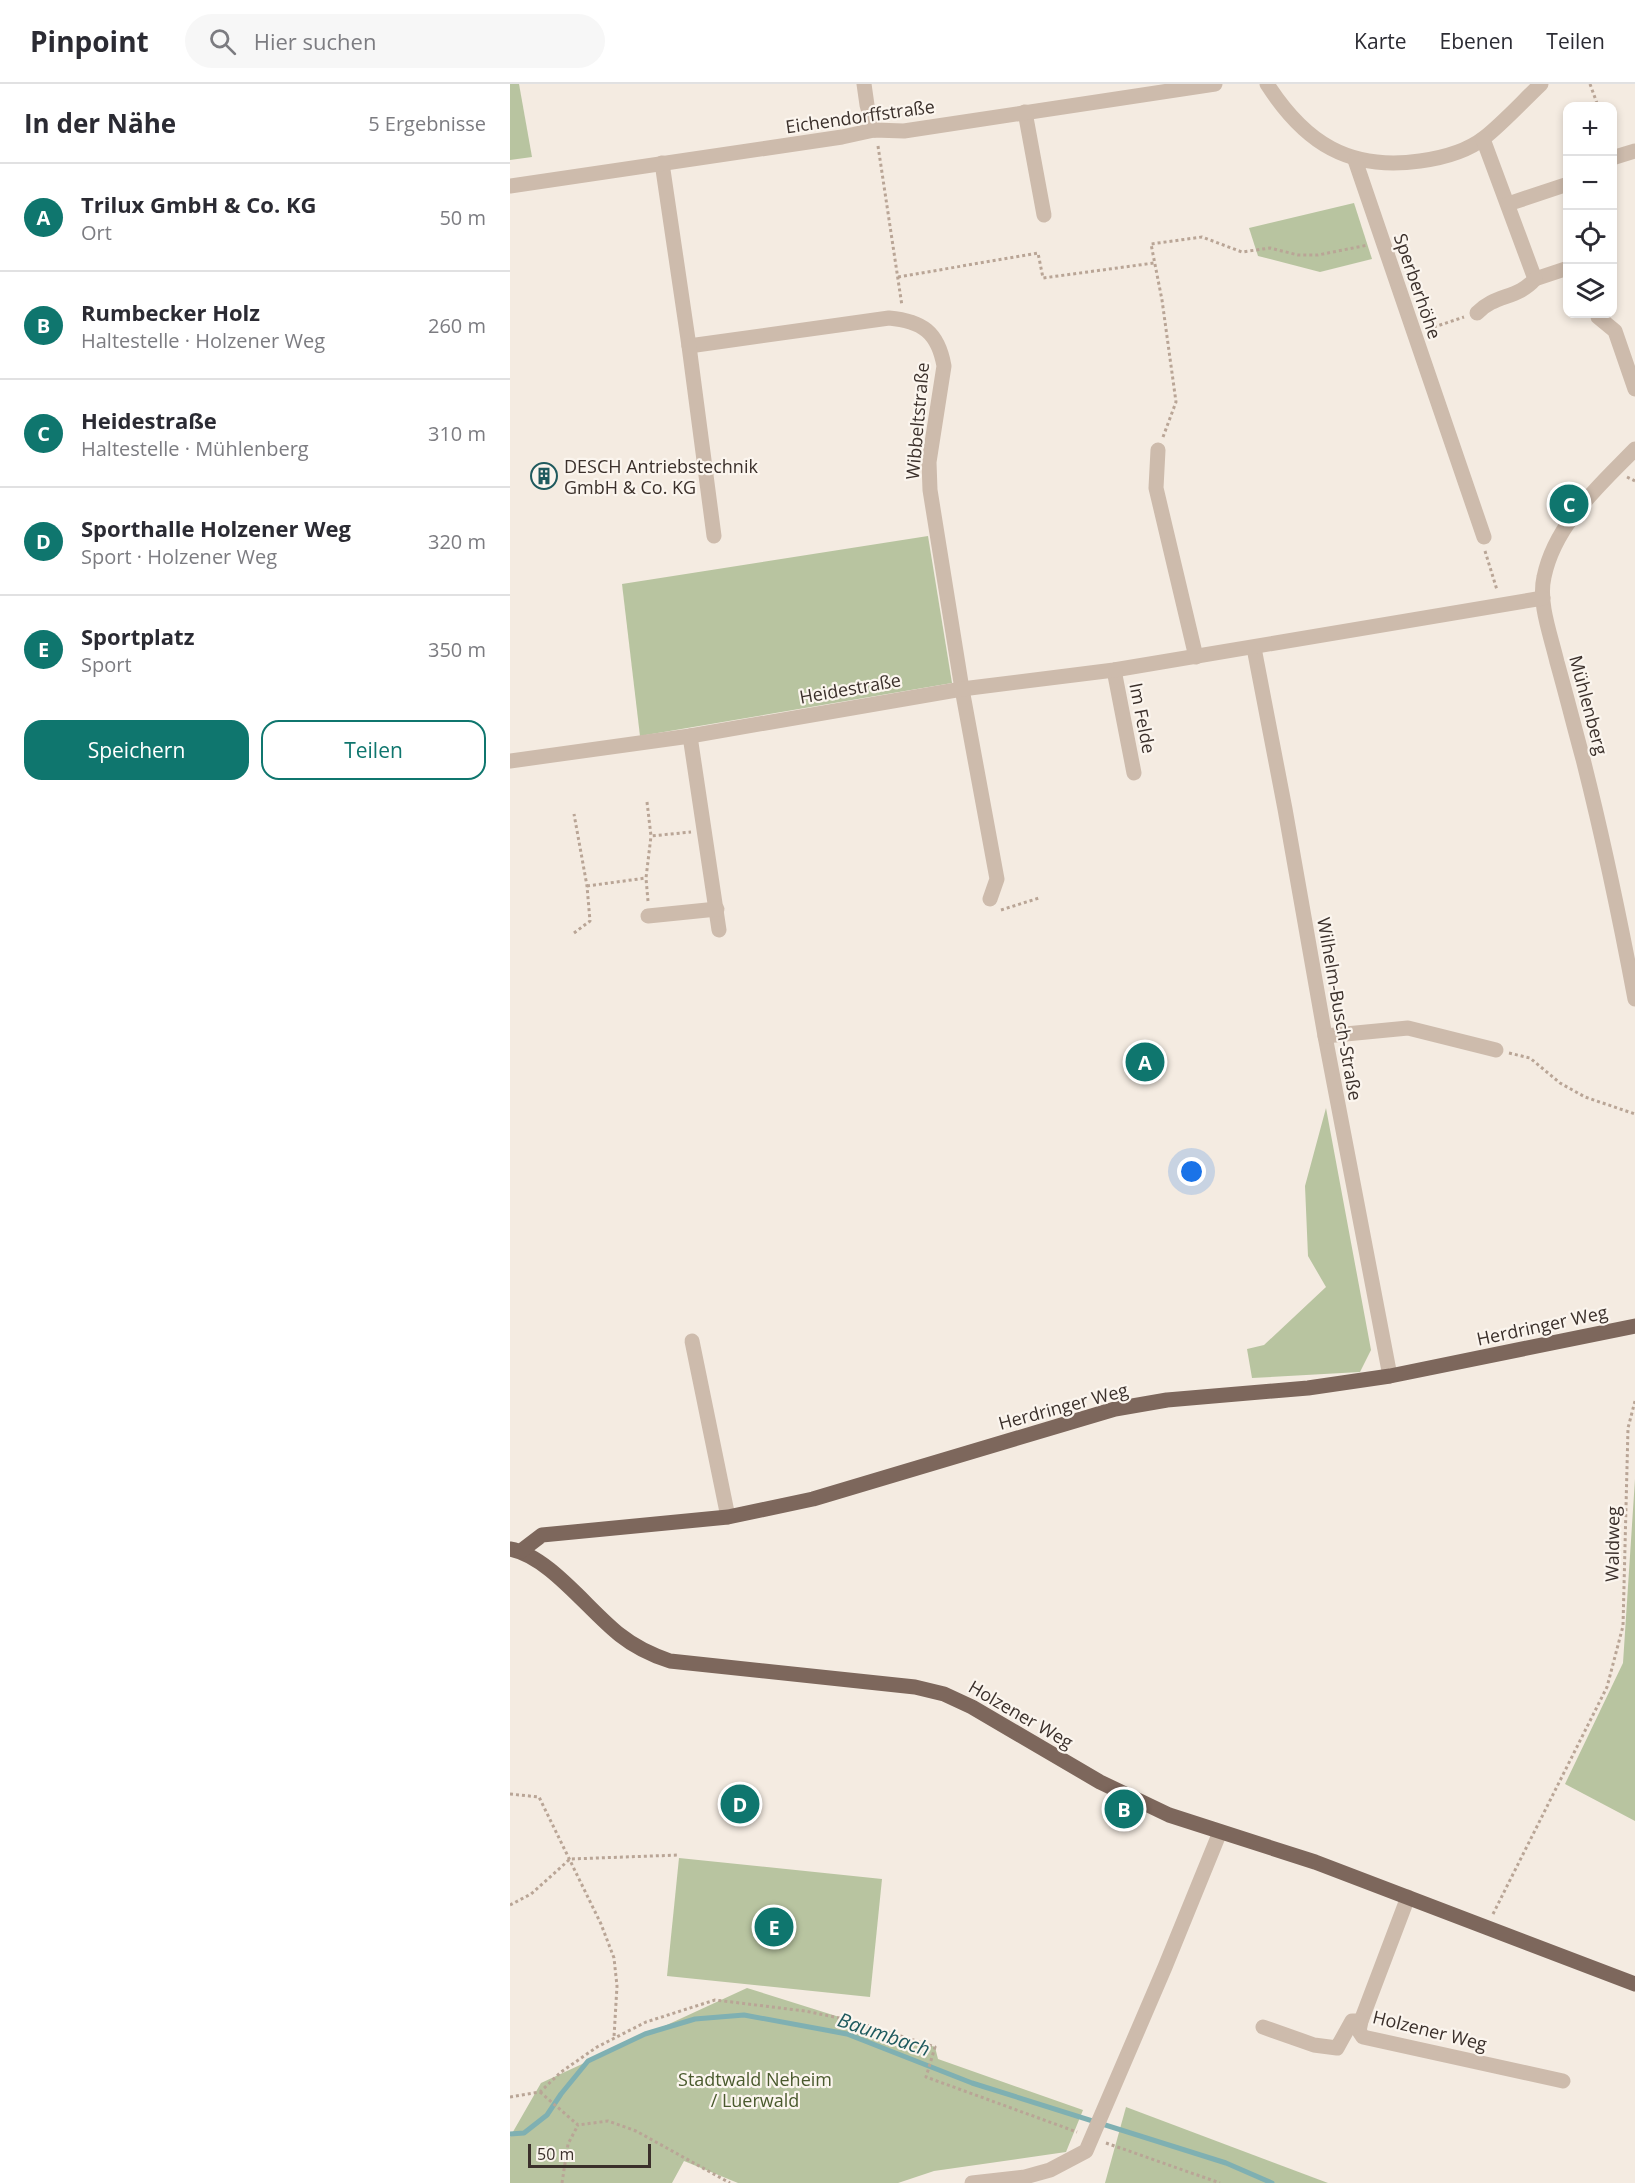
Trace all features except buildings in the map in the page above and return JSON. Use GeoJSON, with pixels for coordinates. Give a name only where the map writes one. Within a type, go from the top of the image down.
{"type":"FeatureCollection","features":[{"type":"Feature","properties":{"kind":"main road","name":"Herdringer Weg"},"geometry":{"type":"LineString","coordinates":[[515,1550],[542,1536],[728,1517],[813,1499],[1115,1409],[1167,1400],[1308,1389],[1390,1376],[1635,1326]]}},
{"type":"Feature","properties":{"kind":"main road","name":"Holzener Weg"},"geometry":{"type":"LineString","coordinates":[[515,1550],[546,1567],[620,1635],[648,1653],[670,1661],[904,1686],[944,1694],[972,1707],[1100,1782],[1169,1815],[1315,1862],[1635,1984]]}},
{"type":"Feature","properties":{"kind":"street"},"geometry":{"type":"LineString","coordinates":[[864,84],[874,130]]}},
{"type":"Feature","properties":{"kind":"street","name":"Eichendorffstraße"},"geometry":{"type":"LineString","coordinates":[[510,186],[842,137],[874,130],[904,131],[1215,84]]}},
{"type":"Feature","properties":{"kind":"street"},"geometry":{"type":"LineString","coordinates":[[1267,84],[1296,124],[1329,148],[1355,160],[1398,165],[1445,158],[1483,139],[1541,84]]}},
{"type":"Feature","properties":{"kind":"street"},"geometry":{"type":"LineString","coordinates":[[1025,112],[1044,215]]}},
{"type":"Feature","properties":{"kind":"street"},"geometry":{"type":"LineString","coordinates":[[1483,139],[1535,279]]}},
{"type":"Feature","properties":{"kind":"street"},"geometry":{"type":"LineString","coordinates":[[1617,156],[1635,151]]}},
{"type":"Feature","properties":{"kind":"street","name":"Sperberhöhe"},"geometry":{"type":"LineString","coordinates":[[1355,160],[1484,537]]}},
{"type":"Feature","properties":{"kind":"street"},"geometry":{"type":"LineString","coordinates":[[662,163],[714,536]]}},
{"type":"Feature","properties":{"kind":"street"},"geometry":{"type":"LineString","coordinates":[[1508,204],[1563,186]]}},
{"type":"Feature","properties":{"kind":"street"},"geometry":{"type":"LineString","coordinates":[[1477,313],[1486,303],[1527,289],[1535,279],[1563,270]]}},
{"type":"Feature","properties":{"kind":"street"},"geometry":{"type":"LineString","coordinates":[[1599,318],[1615,332],[1635,389]]}},
{"type":"Feature","properties":{"kind":"street"},"geometry":{"type":"LineString","coordinates":[[688,346],[870,320],[905,319]]}},
{"type":"Feature","properties":{"kind":"street","name":"Wibbeltstraße"},"geometry":{"type":"LineString","coordinates":[[905,319],[926,328],[936,340],[942,353],[944,366],[929,462],[930,490],[962,689],[997,879],[990,899]]}},
{"type":"Feature","properties":{"kind":"street","name":"Mühlenberg"},"geometry":{"type":"LineString","coordinates":[[1635,449],[1596,490],[1563,530],[1553,549],[1543,578],[1543,598],[1552,641],[1586,773],[1635,999]]}},
{"type":"Feature","properties":{"kind":"street"},"geometry":{"type":"LineString","coordinates":[[1158,450],[1156,488],[1196,657]]}},
{"type":"Feature","properties":{"kind":"street","name":"Heidestraße"},"geometry":{"type":"LineString","coordinates":[[510,761],[690,736],[962,689],[1114,670],[1254,648],[1543,598]]}},
{"type":"Feature","properties":{"kind":"street","name":"Wilhelm-Busch-Straße"},"geometry":{"type":"LineString","coordinates":[[1254,648],[1390,1376]]}},
{"type":"Feature","properties":{"kind":"street","name":"Im Felde"},"geometry":{"type":"LineString","coordinates":[[1114,670],[1134,773]]}},
{"type":"Feature","properties":{"kind":"street"},"geometry":{"type":"LineString","coordinates":[[690,736],[719,930]]}},
{"type":"Feature","properties":{"kind":"street"},"geometry":{"type":"LineString","coordinates":[[648,916],[717,909]]}},
{"type":"Feature","properties":{"kind":"street"},"geometry":{"type":"LineString","coordinates":[[1325,1036],[1408,1028],[1496,1050]]}},
{"type":"Feature","properties":{"kind":"street"},"geometry":{"type":"LineString","coordinates":[[692,1341],[728,1517]]}},
{"type":"Feature","properties":{"kind":"street"},"geometry":{"type":"LineString","coordinates":[[972,2183],[1027,2180],[1086,2151],[1220,1832]]}},
{"type":"Feature","properties":{"kind":"street","name":"Holzener Weg"},"geometry":{"type":"LineString","coordinates":[[1408,1897],[1361,2021],[1359,2031],[1363,2037],[1563,2080]]}},
{"type":"Feature","properties":{"kind":"street"},"geometry":{"type":"LineString","coordinates":[[1263,2026],[1314,2045],[1337,2048],[1352,2021],[1361,2021]]}},
{"type":"Feature","properties":{"kind":"path"},"geometry":{"type":"LineString","coordinates":[[1590,84],[1597,102]]}},
{"type":"Feature","properties":{"kind":"path"},"geometry":{"type":"LineString","coordinates":[[874,130],[905,319]]}},
{"type":"Feature","properties":{"kind":"path"},"geometry":{"type":"LineString","coordinates":[[1158,450],[1176,402],[1162,300],[1150,244],[1202,237],[1242,252],[1269,248],[1298,255],[1318,255],[1383,242]]}},
{"type":"Feature","properties":{"kind":"path"},"geometry":{"type":"LineString","coordinates":[[898,277],[1038,254],[1042,278],[1154,263]]}},
{"type":"Feature","properties":{"kind":"path"},"geometry":{"type":"LineString","coordinates":[[1415,334],[1477,313]]}},
{"type":"Feature","properties":{"kind":"path"},"geometry":{"type":"LineString","coordinates":[[1484,537],[1485,555],[1502,604]]}},
{"type":"Feature","properties":{"kind":"path"},"geometry":{"type":"LineString","coordinates":[[647,802],[651,836],[646,878],[648,916]]}},
{"type":"Feature","properties":{"kind":"path"},"geometry":{"type":"LineString","coordinates":[[574,814],[590,921],[574,933]]}},
{"type":"Feature","properties":{"kind":"path"},"geometry":{"type":"LineString","coordinates":[[651,836],[705,831]]}},
{"type":"Feature","properties":{"kind":"path"},"geometry":{"type":"LineString","coordinates":[[586,886],[646,878]]}},
{"type":"Feature","properties":{"kind":"path"},"geometry":{"type":"LineString","coordinates":[[1008,906],[1039,898]]}},
{"type":"Feature","properties":{"kind":"path"},"geometry":{"type":"LineString","coordinates":[[1496,1050],[1530,1058],[1560,1083],[1585,1097],[1635,1114]]}},
{"type":"Feature","properties":{"kind":"path","name":"Waldweg"},"geometry":{"type":"LineString","coordinates":[[1486,1926],[1607,1687],[1623,1626],[1628,1428],[1635,1401]]}},
{"type":"Feature","properties":{"kind":"path"},"geometry":{"type":"LineString","coordinates":[[510,1794],[539,1797],[601,1924],[614,1958],[617,1986],[614,2038]]}},
{"type":"Feature","properties":{"kind":"path"},"geometry":{"type":"LineString","coordinates":[[510,1905],[531,1894],[570,1859],[679,1855]]}},
{"type":"Feature","properties":{"kind":"path"},"geometry":{"type":"LineString","coordinates":[[510,2097],[540,2092],[561,2072],[597,2047],[646,2022],[714,2000],[805,2011],[854,2020],[935,2047],[926,2077],[1220,2183]]}},
{"type":"Feature","properties":{"kind":"path"},"geometry":{"type":"LineString","coordinates":[[540,2092],[578,2125],[608,2121],[636,2131],[730,2183]]}},
{"type":"Feature","properties":{"kind":"path"},"geometry":{"type":"LineString","coordinates":[[562,2183],[568,2144],[578,2125]]}},
{"type":"Feature","properties":{"kind":"green space"},"geometry":{"type":"Polygon","coordinates":[[[510,84],[519,84],[532,157],[510,160],[510,84]]]}},
{"type":"Feature","properties":{"kind":"green space"},"geometry":{"type":"Polygon","coordinates":[[[1354,203],[1372,259],[1320,272],[1258,256],[1249,228],[1354,203]]]}},
{"type":"Feature","properties":{"kind":"green space"},"geometry":{"type":"Polygon","coordinates":[[[928,536],[952,683],[640,736],[622,584],[928,536]]]}},
{"type":"Feature","properties":{"kind":"green space"},"geometry":{"type":"Polygon","coordinates":[[[1326,1108],[1371,1350],[1360,1372],[1252,1378],[1247,1349],[1264,1345],[1326,1287],[1308,1256],[1305,1186],[1326,1108]]]}},
{"type":"Feature","properties":{"kind":"green space"},"geometry":{"type":"Polygon","coordinates":[[[1635,1479],[1635,1821],[1565,1784],[1623,1663],[1635,1479]]]}},
{"type":"Feature","properties":{"kind":"green space"},"geometry":{"type":"Polygon","coordinates":[[[679,1858],[882,1879],[870,1997],[667,1976],[679,1858]]]}},
{"type":"Feature","properties":{"kind":"green space","name":"Stadtwald Neheim / Luerwald"},"geometry":{"type":"Polygon","coordinates":[[[747,1988],[935,2047],[938,2059],[1083,2110],[1066,2152],[934,2171],[898,2183],[738,2183],[684,2161],[672,2183],[510,2183],[510,2137],[541,2083],[747,1988]]]}},
{"type":"Feature","properties":{"kind":"green space"},"geometry":{"type":"Polygon","coordinates":[[[1126,2107],[1328,2183],[1105,2183],[1126,2107]]]}},
{"type":"Feature","properties":{"kind":"waterway","name":"Baumbach"},"geometry":{"type":"LineString","coordinates":[[510,2134],[524,2133],[547,2115],[588,2061],[645,2034],[695,2019],[744,2015],[847,2034],[972,2083],[1226,2163],[1272,2183]]}},
{"type":"Feature","properties":{"kind":"place","name":"DESCH Antriebstechnik GmbH & Co. KG"},"geometry":{"type":"Point","coordinates":[544,476]}},
{"type":"Feature","properties":{"kind":"place","name":"Heidestraße"},"geometry":{"type":"Point","coordinates":[1569,504]}},
{"type":"Feature","properties":{"kind":"place","name":"Trilux GmbH & Co. KG"},"geometry":{"type":"Point","coordinates":[1145,1062]}},
{"type":"Feature","properties":{"kind":"place","name":"Sporthalle Holzener Weg"},"geometry":{"type":"Point","coordinates":[740,1804]}},
{"type":"Feature","properties":{"kind":"place","name":"Rumbecker Holz"},"geometry":{"type":"Point","coordinates":[1124,1809]}},
{"type":"Feature","properties":{"kind":"place","name":"Sportplatz"},"geometry":{"type":"Point","coordinates":[774,1927]}}]}
